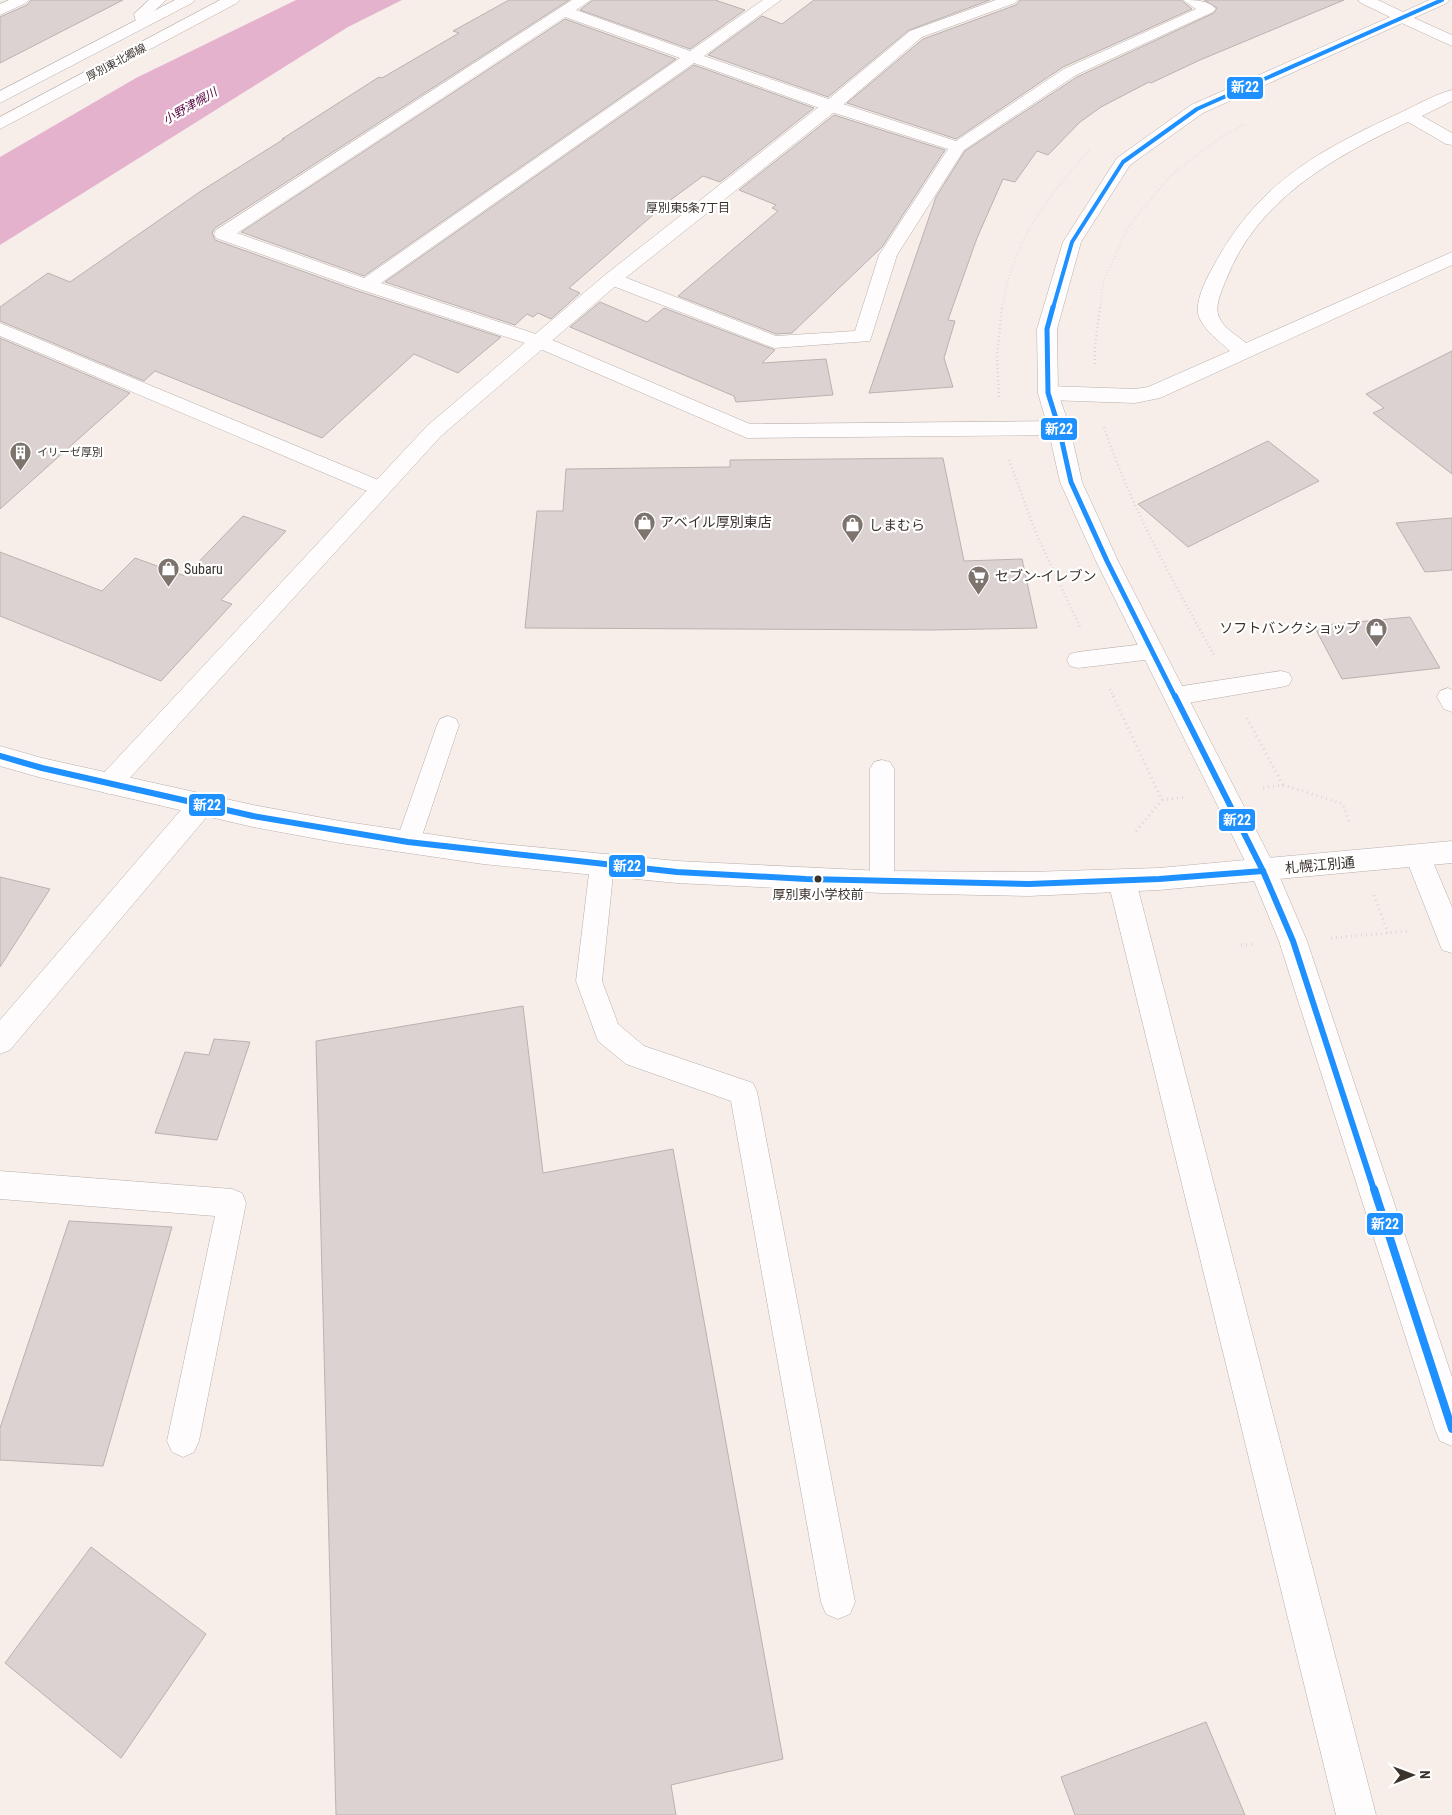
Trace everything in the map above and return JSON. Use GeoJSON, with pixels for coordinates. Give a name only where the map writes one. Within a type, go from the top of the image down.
{"type":"FeatureCollection","features":[{"type":"Feature","properties":{"kind":"main road"},"geometry":{"type":"LineString","coordinates":[[0,10],[22,0]]}},
{"type":"Feature","properties":{"kind":"main road"},"geometry":{"type":"LineString","coordinates":[[143,22],[142,14],[158,0]]}},
{"type":"Feature","properties":{"kind":"main road","name":"厚別東北郷線"},"geometry":{"type":"LineString","coordinates":[[0,98],[187,0]]}},
{"type":"Feature","properties":{"kind":"main road","name":"厚別東北郷線"},"geometry":{"type":"LineString","coordinates":[[0,124],[232,0]]}},
{"type":"Feature","properties":{"kind":"main road"},"geometry":{"type":"LineString","coordinates":[[583,0],[563,11],[223,234],[366,285],[538,341],[747,431],[1059,428]]}},
{"type":"Feature","properties":{"kind":"main road"},"geometry":{"type":"LineString","coordinates":[[366,285],[690,56],[773,0]]}},
{"type":"Feature","properties":{"kind":"main road"},"geometry":{"type":"LineString","coordinates":[[110,784],[434,431],[612,279],[831,106],[916,34],[1010,0]]}},
{"type":"Feature","properties":{"kind":"main road"},"geometry":{"type":"LineString","coordinates":[[612,279],[774,342],[863,337],[888,255],[958,147],[1070,72],[1208,9],[1191,0]]}},
{"type":"Feature","properties":{"kind":"main road"},"geometry":{"type":"LineString","coordinates":[[1366,0],[1452,42]]}},
{"type":"Feature","properties":{"kind":"main road"},"geometry":{"type":"LineString","coordinates":[[1442,0],[1197,109],[1122,162],[1072,242],[1047,329],[1048,394],[1059,428],[1071,482],[1222,793],[1263,870],[1293,941],[1452,1429]]}},
{"type":"Feature","properties":{"kind":"main road"},"geometry":{"type":"LineString","coordinates":[[563,11],[831,106],[958,147]]}},
{"type":"Feature","properties":{"kind":"main road"},"geometry":{"type":"LineString","coordinates":[[1244,352],[1208,316],[1216,278],[1226,255],[1238,235],[1267,200],[1303,172],[1343,148],[1452,95]]}},
{"type":"Feature","properties":{"kind":"main road"},"geometry":{"type":"LineString","coordinates":[[1410,116],[1452,140]]}},
{"type":"Feature","properties":{"kind":"main road"},"geometry":{"type":"LineString","coordinates":[[1048,394],[1145,395],[1452,258]]}},
{"type":"Feature","properties":{"kind":"main road","name":"札幌江別通"},"geometry":{"type":"LineString","coordinates":[[0,756],[110,784],[253,816],[408,842],[602,866],[677,872],[882,882],[1029,884],[1122,881],[1452,852]]}},
{"type":"Feature","properties":{"kind":"main road"},"geometry":{"type":"LineString","coordinates":[[0,1041],[201,804]]}},
{"type":"Feature","properties":{"kind":"main road"},"geometry":{"type":"LineString","coordinates":[[1418,856],[1449,933]]}},
{"type":"Feature","properties":{"kind":"main road"},"geometry":{"type":"LineString","coordinates":[[1122,881],[1356,1815]]}},
{"type":"Feature","properties":{"kind":"lane"},"geometry":{"type":"LineString","coordinates":[[0,330],[382,489]]}},
{"type":"Feature","properties":{"kind":"lane"},"geometry":{"type":"LineString","coordinates":[[1087,660],[1153,651]]}},
{"type":"Feature","properties":{"kind":"lane"},"geometry":{"type":"LineString","coordinates":[[1176,696],[1281,679]]}},
{"type":"Feature","properties":{"kind":"lane"},"geometry":{"type":"LineString","coordinates":[[408,842],[448,726]]}},
{"type":"Feature","properties":{"kind":"lane"},"geometry":{"type":"LineString","coordinates":[[882,769],[882,882]]}},
{"type":"Feature","properties":{"kind":"lane"},"geometry":{"type":"LineString","coordinates":[[602,866],[589,981],[607,1032],[636,1055],[742,1092],[838,1602]]}},
{"type":"Feature","properties":{"kind":"lane"},"geometry":{"type":"LineString","coordinates":[[0,1185],[232,1203],[183,1440]]}},
{"type":"Feature","properties":{"kind":"path"},"geometry":{"type":"LineString","coordinates":[[1095,144],[1052,193],[1024,237],[1007,283],[997,334],[997,385],[1008,456],[1036,533],[1087,660],[1162,800]]}},
{"type":"Feature","properties":{"kind":"path"},"geometry":{"type":"LineString","coordinates":[[1284,785],[1343,804],[1348,818]]}},
{"type":"Feature","properties":{"kind":"path"},"geometry":{"type":"LineString","coordinates":[[1136,831],[1162,800],[1181,798]]}},
{"type":"Feature","properties":{"kind":"path"},"geometry":{"type":"LineString","coordinates":[[1379,909],[1388,934]]}},
{"type":"Feature","properties":{"kind":"path"},"geometry":{"type":"LineString","coordinates":[[1342,937],[1449,933]]}},
{"type":"Feature","properties":{"kind":"water","name":"小野津幌川"},"geometry":{"type":"Polygon","coordinates":[[[296,0],[402,0],[348,27],[0,245],[0,157],[136,78],[296,0]]]}},
{"type":"Feature","properties":{"kind":"building"},"geometry":{"type":"Polygon","coordinates":[[[31,0],[123,0],[0,63],[0,17],[27,5],[31,0]]]}},
{"type":"Feature","properties":{"kind":"building"},"geometry":{"type":"Polygon","coordinates":[[[509,0],[569,0],[215,228],[212,233],[215,240],[358,291],[501,337],[458,373],[414,354],[322,438],[155,371],[144,381],[0,321],[0,307],[48,273],[70,282],[201,191],[379,77],[382,78],[459,33],[453,31],[509,0]]]}},
{"type":"Feature","properties":{"kind":"building"},"geometry":{"type":"Polygon","coordinates":[[[593,0],[715,0],[745,10],[690,49],[580,10],[593,0]]]}},
{"type":"Feature","properties":{"kind":"building"},"geometry":{"type":"Polygon","coordinates":[[[814,0],[990,0],[909,30],[828,97],[708,55],[762,16],[782,24],[814,0]]]}},
{"type":"Feature","properties":{"kind":"building"},"geometry":{"type":"Polygon","coordinates":[[[1020,0],[1181,0],[1192,9],[1063,67],[956,139],[847,103],[923,39],[1016,5],[1020,0]]]}},
{"type":"Feature","properties":{"kind":"building"},"geometry":{"type":"Polygon","coordinates":[[[1204,0],[1344,0],[1200,60],[1151,83],[1149,82],[1101,107],[1080,122],[1048,155],[1037,151],[1015,182],[1003,179],[977,238],[948,320],[955,321],[944,358],[953,387],[869,393],[936,197],[965,151],[1077,77],[1214,13],[1217,8],[1204,0]]]}},
{"type":"Feature","properties":{"kind":"building"},"geometry":{"type":"Polygon","coordinates":[[[565,19],[676,59],[364,276],[241,232],[565,19]]]}},
{"type":"Feature","properties":{"kind":"building"},"geometry":{"type":"Polygon","coordinates":[[[694,65],[814,108],[720,182],[703,176],[669,201],[569,288],[580,293],[551,319],[538,313],[533,317],[527,314],[515,325],[385,282],[694,65]]]}},
{"type":"Feature","properties":{"kind":"building"},"geometry":{"type":"Polygon","coordinates":[[[834,115],[945,150],[882,247],[792,333],[776,334],[678,296],[778,211],[772,208],[776,205],[739,190],[834,115]]]}},
{"type":"Feature","properties":{"kind":"building"},"geometry":{"type":"Polygon","coordinates":[[[600,302],[647,322],[664,308],[775,350],[762,363],[826,359],[833,395],[736,402],[734,396],[570,327],[600,302]]]}},
{"type":"Feature","properties":{"kind":"building"},"geometry":{"type":"Polygon","coordinates":[[[0,338],[130,393],[0,509],[0,338]]]}},
{"type":"Feature","properties":{"kind":"building"},"geometry":{"type":"Polygon","coordinates":[[[1452,351],[1452,474],[1373,413],[1384,408],[1366,394],[1452,351]]]}},
{"type":"Feature","properties":{"kind":"building"},"geometry":{"type":"Polygon","coordinates":[[[1268,441],[1319,481],[1188,547],[1138,504],[1268,441]]]}},
{"type":"Feature","properties":{"kind":"building"},"geometry":{"type":"Polygon","coordinates":[[[943,458],[964,561],[1022,559],[1037,628],[933,630],[525,628],[537,511],[563,511],[566,469],[730,467],[730,460],[943,458]]]}},
{"type":"Feature","properties":{"kind":"building","name":"Subaru"},"geometry":{"type":"Polygon","coordinates":[[[243,516],[286,531],[221,600],[232,604],[161,681],[0,616],[0,552],[102,591],[135,558],[185,576],[243,516]]]}},
{"type":"Feature","properties":{"kind":"building"},"geometry":{"type":"Polygon","coordinates":[[[1452,518],[1452,570],[1425,572],[1396,523],[1452,518]]]}},
{"type":"Feature","properties":{"kind":"building","name":"ソフトバンクショップ"},"geometry":{"type":"Polygon","coordinates":[[[1410,617],[1440,668],[1342,679],[1314,626],[1410,617]]]}},
{"type":"Feature","properties":{"kind":"building"},"geometry":{"type":"Polygon","coordinates":[[[0,877],[50,889],[0,967],[0,877]]]}},
{"type":"Feature","properties":{"kind":"building"},"geometry":{"type":"Polygon","coordinates":[[[523,1006],[543,1173],[673,1149],[783,1759],[671,1785],[676,1815],[336,1815],[316,1041],[523,1006]]]}},
{"type":"Feature","properties":{"kind":"building"},"geometry":{"type":"Polygon","coordinates":[[[214,1039],[250,1042],[217,1140],[155,1133],[185,1052],[209,1055],[214,1039]]]}},
{"type":"Feature","properties":{"kind":"building"},"geometry":{"type":"Polygon","coordinates":[[[69,1221],[172,1227],[103,1466],[0,1460],[0,1428],[69,1221]]]}},
{"type":"Feature","properties":{"kind":"building"},"geometry":{"type":"Polygon","coordinates":[[[91,1547],[206,1634],[121,1758],[5,1663],[91,1547]]]}},
{"type":"Feature","properties":{"kind":"building"},"geometry":{"type":"Polygon","coordinates":[[[1206,1722],[1245,1815],[1075,1815],[1061,1777],[1206,1722]]]}},
{"type":"Feature","properties":{"kind":"transit line","name":"新22"},"geometry":{"type":"LineString","coordinates":[[1442,0],[1197,109],[1123,162],[1072,242],[1047,329],[1048,393],[1059,428],[1071,482],[1107,561],[1263,871],[1293,941],[1452,1429]]}},
{"type":"Feature","properties":{"kind":"transit line","name":"新22"},"geometry":{"type":"LineString","coordinates":[[0,756],[42,768],[253,816],[408,842],[677,872],[806,879],[1029,884],[1159,879],[1263,871]]}},
{"type":"Feature","properties":{"kind":"place","name":"イリーゼ厚別"},"geometry":{"type":"Point","coordinates":[21,471]}},
{"type":"Feature","properties":{"kind":"place","name":"アベイル厚別東店"},"geometry":{"type":"Point","coordinates":[644,541]}},
{"type":"Feature","properties":{"kind":"place","name":"しまむら"},"geometry":{"type":"Point","coordinates":[853,544]}},
{"type":"Feature","properties":{"kind":"place","name":"Subaru"},"geometry":{"type":"Point","coordinates":[168,588]}},
{"type":"Feature","properties":{"kind":"place","name":"セブン-イレブン"},"geometry":{"type":"Point","coordinates":[979,595]}},
{"type":"Feature","properties":{"kind":"place","name":"ソフトバンクショップ"},"geometry":{"type":"Point","coordinates":[1376,647]}},
{"type":"Feature","properties":{"kind":"place","name":"厚別東小学校前"},"geometry":{"type":"Point","coordinates":[818,879]}},
{"type":"Feature","properties":{"kind":"district","name":"厚別東5条7丁目"},"geometry":{"type":"Point","coordinates":[688,208]}}]}
